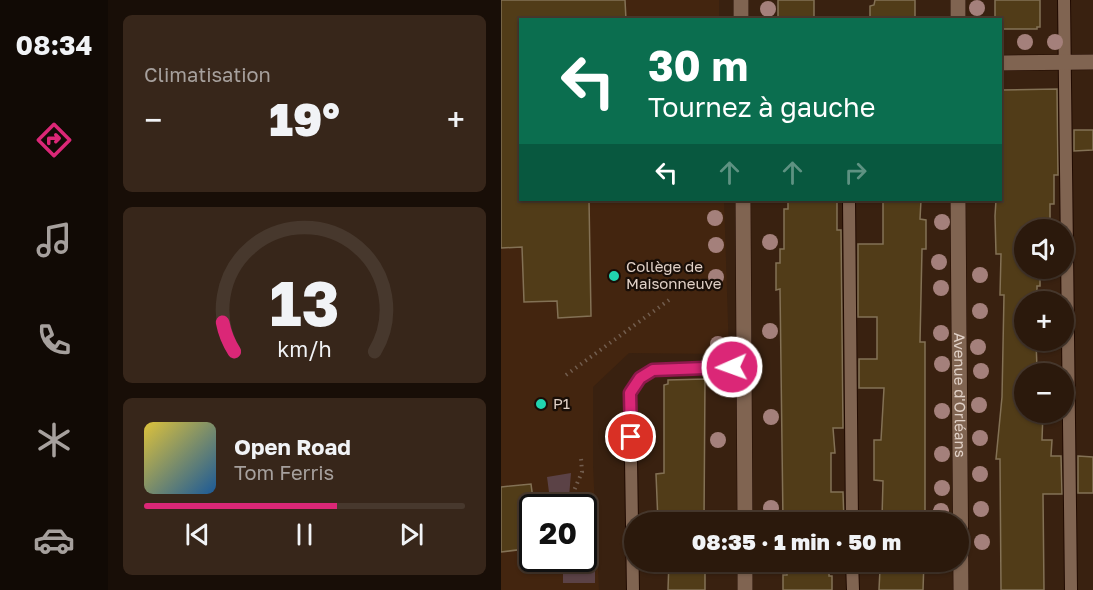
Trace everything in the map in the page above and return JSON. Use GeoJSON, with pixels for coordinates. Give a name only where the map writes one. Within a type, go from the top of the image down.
{"type":"FeatureCollection","features":[{"type":"Feature","properties":{"kind":"street"},"geometry":{"type":"LineString","coordinates":[[741,0],[741,18]]}},
{"type":"Feature","properties":{"kind":"street"},"geometry":{"type":"LineString","coordinates":[[958,0],[958,18]]}},
{"type":"Feature","properties":{"kind":"street"},"geometry":{"type":"LineString","coordinates":[[1002,63],[1093,62]]}},
{"type":"Feature","properties":{"kind":"street"},"geometry":{"type":"LineString","coordinates":[[743,201],[745,512]]}},
{"type":"Feature","properties":{"kind":"street","name":"Avenue d'Orléans"},"geometry":{"type":"LineString","coordinates":[[958,201],[961,590]]}},
{"type":"Feature","properties":{"kind":"street"},"geometry":{"type":"LineString","coordinates":[[745,572],[745,590]]}},
{"type":"Feature","properties":{"kind":"lane"},"geometry":{"type":"LineString","coordinates":[[1063,0],[1071,590]]}},
{"type":"Feature","properties":{"kind":"lane"},"geometry":{"type":"LineString","coordinates":[[849,201],[852,512]]}},
{"type":"Feature","properties":{"kind":"lane"},"geometry":{"type":"LineString","coordinates":[[633,590],[630,393],[640,378],[653,370],[744,367]]}},
{"type":"Feature","properties":{"kind":"lane"},"geometry":{"type":"LineString","coordinates":[[852,572],[853,590]]}},
{"type":"Feature","properties":{"kind":"path"},"geometry":{"type":"LineString","coordinates":[[565,375],[669,300]]}},
{"type":"Feature","properties":{"kind":"path"},"geometry":{"type":"LineString","coordinates":[[573,494],[582,472],[581,458]]}},
{"type":"Feature","properties":{"kind":"shaded area","name":"Collège de Maisonneuve"},"geometry":{"type":"Polygon","coordinates":[[[501,0],[719,0],[719,18],[519,18],[519,201],[724,201],[729,354],[629,353],[593,387],[594,494],[519,494],[519,572],[597,572],[597,549],[599,590],[501,590],[501,0]]]}},
{"type":"Feature","properties":{"kind":"shaded area"},"geometry":{"type":"Polygon","coordinates":[[[571,473],[569,494],[549,494],[547,477],[571,473]]]}},
{"type":"Feature","properties":{"kind":"shaded area"},"geometry":{"type":"Polygon","coordinates":[[[563,572],[595,572],[595,583],[563,583],[563,572]]]}},
{"type":"Feature","properties":{"kind":"building"},"geometry":{"type":"Polygon","coordinates":[[[501,0],[625,0],[626,18],[519,18],[519,201],[589,201],[591,316],[558,318],[557,301],[524,302],[522,247],[501,248],[501,0]]]}},
{"type":"Feature","properties":{"kind":"building"},"geometry":{"type":"Polygon","coordinates":[[[778,0],[814,0],[814,18],[778,18],[778,0]]]}},
{"type":"Feature","properties":{"kind":"building"},"geometry":{"type":"Polygon","coordinates":[[[875,0],[915,0],[915,18],[870,18],[870,6],[874,5],[875,0]]]}},
{"type":"Feature","properties":{"kind":"building"},"geometry":{"type":"Polygon","coordinates":[[[995,0],[1040,0],[1040,27],[1037,29],[1002,29],[1002,18],[995,18],[995,0]]]}},
{"type":"Feature","properties":{"kind":"building"},"geometry":{"type":"Polygon","coordinates":[[[1057,89],[1058,175],[1054,175],[1054,204],[1050,204],[1050,219],[1014,219],[1014,279],[1040,279],[1040,286],[1037,286],[1037,291],[1014,291],[1014,351],[1036,351],[1037,363],[1014,363],[1014,423],[1043,423],[1042,440],[1052,440],[1051,456],[1061,456],[1062,494],[1043,494],[1044,590],[1001,590],[1000,459],[996,459],[1002,397],[1004,295],[1000,295],[1001,254],[996,254],[995,216],[996,201],[1002,201],[1002,90],[1057,89]]]}},
{"type":"Feature","properties":{"kind":"building"},"geometry":{"type":"Polygon","coordinates":[[[1074,130],[1093,130],[1093,150],[1074,151],[1074,130]]]}},
{"type":"Feature","properties":{"kind":"building"},"geometry":{"type":"Polygon","coordinates":[[[788,201],[837,201],[837,230],[841,230],[843,428],[833,428],[835,453],[831,453],[831,492],[843,492],[844,512],[783,512],[780,289],[776,290],[776,263],[780,263],[780,249],[784,249],[784,209],[788,209],[788,201]]]}},
{"type":"Feature","properties":{"kind":"building"},"geometry":{"type":"Polygon","coordinates":[[[883,201],[921,201],[920,219],[926,220],[926,249],[922,249],[920,342],[925,342],[925,512],[882,512],[883,481],[874,480],[874,440],[881,440],[884,388],[859,388],[859,359],[877,359],[877,317],[858,317],[858,244],[883,244],[883,201]]]}},
{"type":"Feature","properties":{"kind":"building"},"geometry":{"type":"Polygon","coordinates":[[[705,379],[704,512],[658,512],[656,474],[664,473],[664,385],[668,384],[668,380],[705,379]]]}},
{"type":"Feature","properties":{"kind":"building"},"geometry":{"type":"Polygon","coordinates":[[[1078,456],[1093,457],[1093,493],[1078,493],[1078,456]]]}},
{"type":"Feature","properties":{"kind":"building"},"geometry":{"type":"Polygon","coordinates":[[[531,484],[532,494],[519,494],[519,550],[501,552],[501,487],[531,484]]]}},
{"type":"Feature","properties":{"kind":"building"},"geometry":{"type":"Polygon","coordinates":[[[669,572],[705,572],[705,590],[668,590],[669,572]]]}},
{"type":"Feature","properties":{"kind":"building"},"geometry":{"type":"Polygon","coordinates":[[[787,572],[829,572],[829,576],[832,576],[832,590],[783,590],[783,575],[787,575],[787,572]]]}},
{"type":"Feature","properties":{"kind":"building"},"geometry":{"type":"Polygon","coordinates":[[[880,572],[924,572],[923,590],[879,590],[880,572]]]}},
{"type":"Feature","properties":{"kind":"place","name":"Collège de Maisonneuve"},"geometry":{"type":"Point","coordinates":[614,276]}},
{"type":"Feature","properties":{"kind":"place","name":"P1"},"geometry":{"type":"Point","coordinates":[541,404]}},
{"type":"Feature","properties":{"kind":"route"},"geometry":{"type":"LineString","coordinates":[[631,437],[630,393],[640,378],[653,370],[732,367]]}}]}
